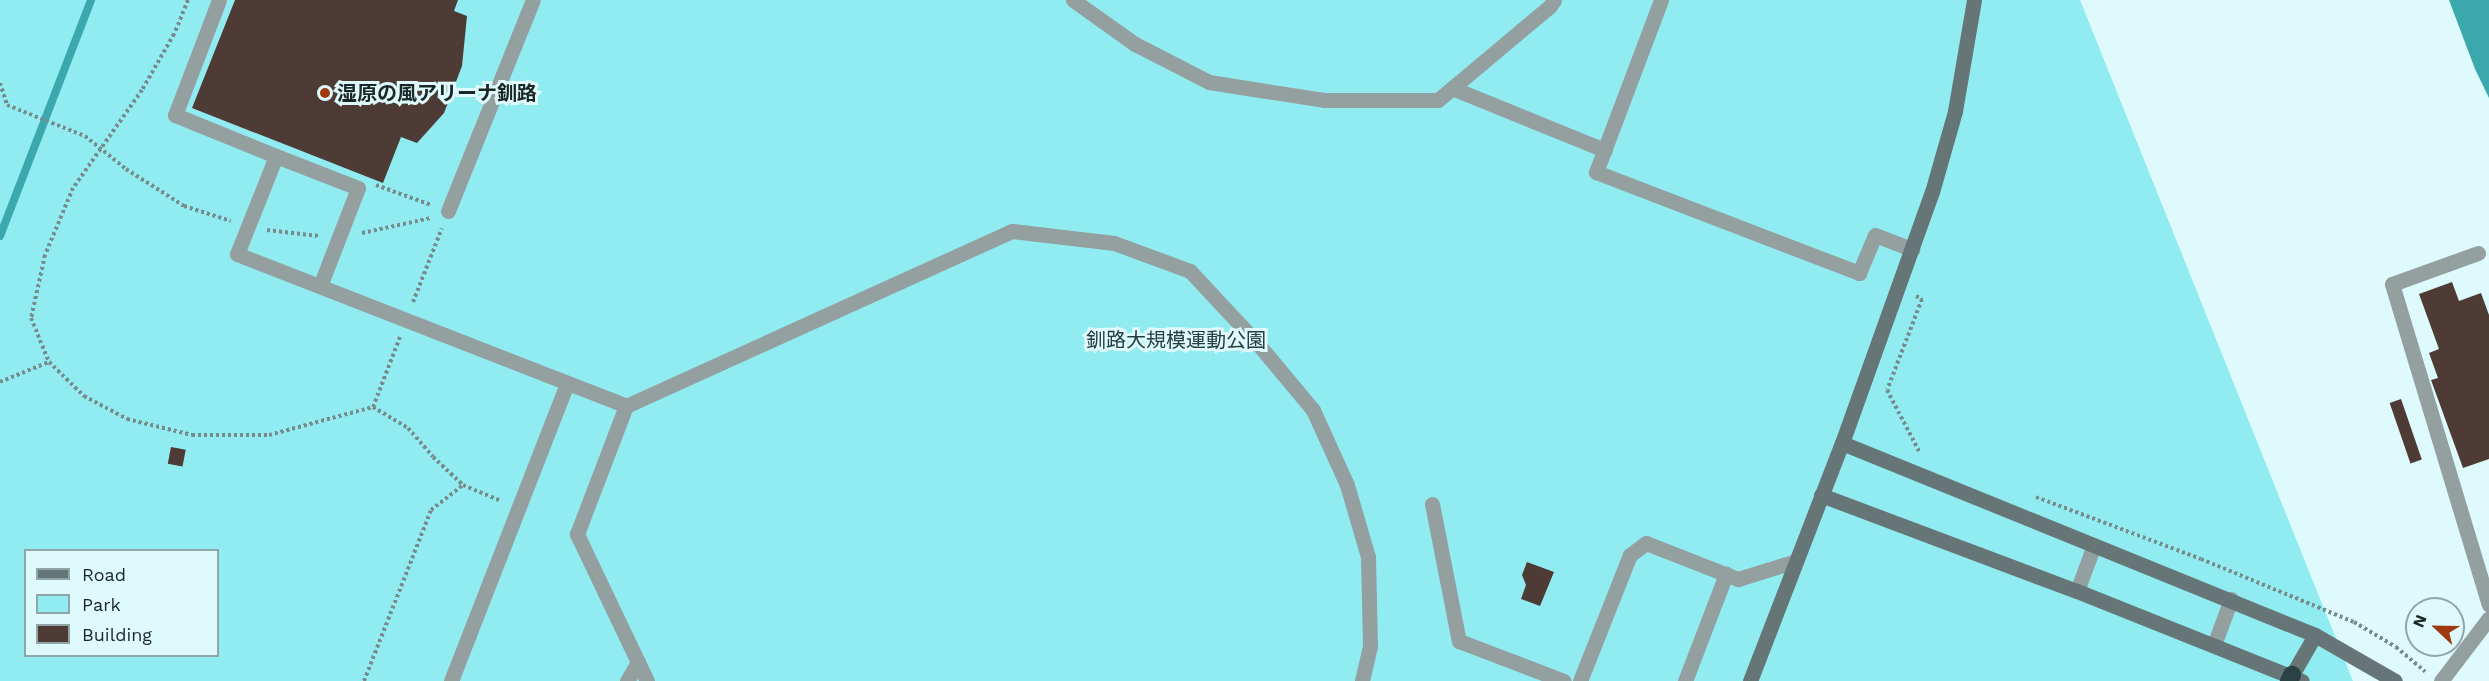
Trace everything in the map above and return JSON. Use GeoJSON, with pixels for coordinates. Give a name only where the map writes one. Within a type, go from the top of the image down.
{"type":"FeatureCollection","features":[{"type":"Feature","properties":{"kind":"street"},"geometry":{"type":"LineString","coordinates":[[219,0],[175,115],[358,188],[320,286]]}},
{"type":"Feature","properties":{"kind":"street"},"geometry":{"type":"LineString","coordinates":[[448,211],[533,0]]}},
{"type":"Feature","properties":{"kind":"street"},"geometry":{"type":"LineString","coordinates":[[1073,0],[1134,44],[1209,82],[1324,100],[1438,100],[1554,0]]}},
{"type":"Feature","properties":{"kind":"street"},"geometry":{"type":"LineString","coordinates":[[1660,0],[1596,172],[1858,273],[1875,235],[1912,249]]}},
{"type":"Feature","properties":{"kind":"street"},"geometry":{"type":"LineString","coordinates":[[1750,681],[1842,444],[1932,192],[1954,111],[1974,0]]}},
{"type":"Feature","properties":{"kind":"street"},"geometry":{"type":"LineString","coordinates":[[1452,88],[1605,150]]}},
{"type":"Feature","properties":{"kind":"street"},"geometry":{"type":"LineString","coordinates":[[276,156],[237,254],[626,406]]}},
{"type":"Feature","properties":{"kind":"street"},"geometry":{"type":"LineString","coordinates":[[647,681],[577,534],[626,406],[1012,231],[1114,243],[1190,272],[1258,344],[1313,410],[1347,484],[1368,557],[1370,646],[1362,681]]}},
{"type":"Feature","properties":{"kind":"street"},"geometry":{"type":"LineString","coordinates":[[2478,253],[2392,284],[2489,605]]}},
{"type":"Feature","properties":{"kind":"street"},"geometry":{"type":"LineString","coordinates":[[451,681],[567,383]]}},
{"type":"Feature","properties":{"kind":"street"},"geometry":{"type":"LineString","coordinates":[[1842,444],[2231,599],[2315,635],[2395,681]]}},
{"type":"Feature","properties":{"kind":"street"},"geometry":{"type":"LineString","coordinates":[[1821,495],[2077,591],[2294,679],[2315,635]]}},
{"type":"Feature","properties":{"kind":"street"},"geometry":{"type":"LineString","coordinates":[[1431,504],[1459,641],[1564,681]]}},
{"type":"Feature","properties":{"kind":"street"},"geometry":{"type":"LineString","coordinates":[[1580,681],[1630,555],[1646,543],[1738,579],[1796,561]]}},
{"type":"Feature","properties":{"kind":"street"},"geometry":{"type":"LineString","coordinates":[[2077,591],[2094,544]]}},
{"type":"Feature","properties":{"kind":"street"},"geometry":{"type":"LineString","coordinates":[[1685,681],[1726,574]]}},
{"type":"Feature","properties":{"kind":"street"},"geometry":{"type":"LineString","coordinates":[[2214,645],[2231,599]]}},
{"type":"Feature","properties":{"kind":"street"},"geometry":{"type":"LineString","coordinates":[[2435,678],[2489,618]]}},
{"type":"Feature","properties":{"kind":"street"},"geometry":{"type":"LineString","coordinates":[[627,681],[638,662]]}},
{"type":"Feature","properties":{"kind":"path"},"geometry":{"type":"LineString","coordinates":[[188,0],[174,33],[142,90],[73,188],[45,255],[31,318],[49,362],[84,396],[127,419],[192,435],[269,435],[374,407],[408,428],[433,457],[463,485],[518,508]]}},
{"type":"Feature","properties":{"kind":"path"},"geometry":{"type":"LineString","coordinates":[[0,83],[7,105],[86,136]]}},
{"type":"Feature","properties":{"kind":"path"},"geometry":{"type":"LineString","coordinates":[[358,188],[371,184],[448,211]]}},
{"type":"Feature","properties":{"kind":"path"},"geometry":{"type":"LineString","coordinates":[[1898,289],[1922,299],[1887,390],[1921,454]]}},
{"type":"Feature","properties":{"kind":"path"},"geometry":{"type":"LineString","coordinates":[[0,382],[49,362]]}},
{"type":"Feature","properties":{"kind":"path"},"geometry":{"type":"LineString","coordinates":[[364,681],[431,510],[463,485]]}},
{"type":"Feature","properties":{"kind":"path"},"geometry":{"type":"LineString","coordinates":[[2033,496],[2201,559],[2354,622],[2396,647],[2435,678]]}},
{"type":"Feature","properties":{"kind":"green space","name":"釧路大規模運動公園"},"geometry":{"type":"Polygon","coordinates":[[[0,0],[2080,0],[2353,681],[0,681],[0,0]]]}},
{"type":"Feature","properties":{"kind":"shaded area"},"geometry":{"type":"Polygon","coordinates":[[[2449,0],[2489,0],[2489,98],[2475,69],[2449,0]]]}},
{"type":"Feature","properties":{"kind":"building","name":"湿原の風アリーナ釧路"},"geometry":{"type":"Polygon","coordinates":[[[235,0],[458,0],[454,11],[467,16],[462,66],[444,113],[417,143],[401,137],[383,183],[192,108],[235,0]]]}},
{"type":"Feature","properties":{"kind":"building"},"geometry":{"type":"Polygon","coordinates":[[[2452,282],[2459,301],[2481,293],[2489,315],[2489,459],[2463,468],[2431,380],[2438,378],[2429,353],[2439,349],[2419,294],[2452,282]]]}},
{"type":"Feature","properties":{"kind":"building"},"geometry":{"type":"Polygon","coordinates":[[[2401,399],[2422,460],[2410,463],[2390,403],[2401,399]]]}},
{"type":"Feature","properties":{"kind":"building"},"geometry":{"type":"Polygon","coordinates":[[[171,447],[186,450],[182,467],[168,464],[171,447]]]}},
{"type":"Feature","properties":{"kind":"building"},"geometry":{"type":"Polygon","coordinates":[[[1527,562],[1554,572],[1540,606],[1521,599],[1526,585],[1522,575],[1527,562]]]}},
{"type":"Feature","properties":{"kind":"waterway"},"geometry":{"type":"LineString","coordinates":[[0,236],[91,0]]}},
{"type":"Feature","properties":{"kind":"place","name":"湿原の風アリーナ釧路"},"geometry":{"type":"Point","coordinates":[325,93]}}]}
